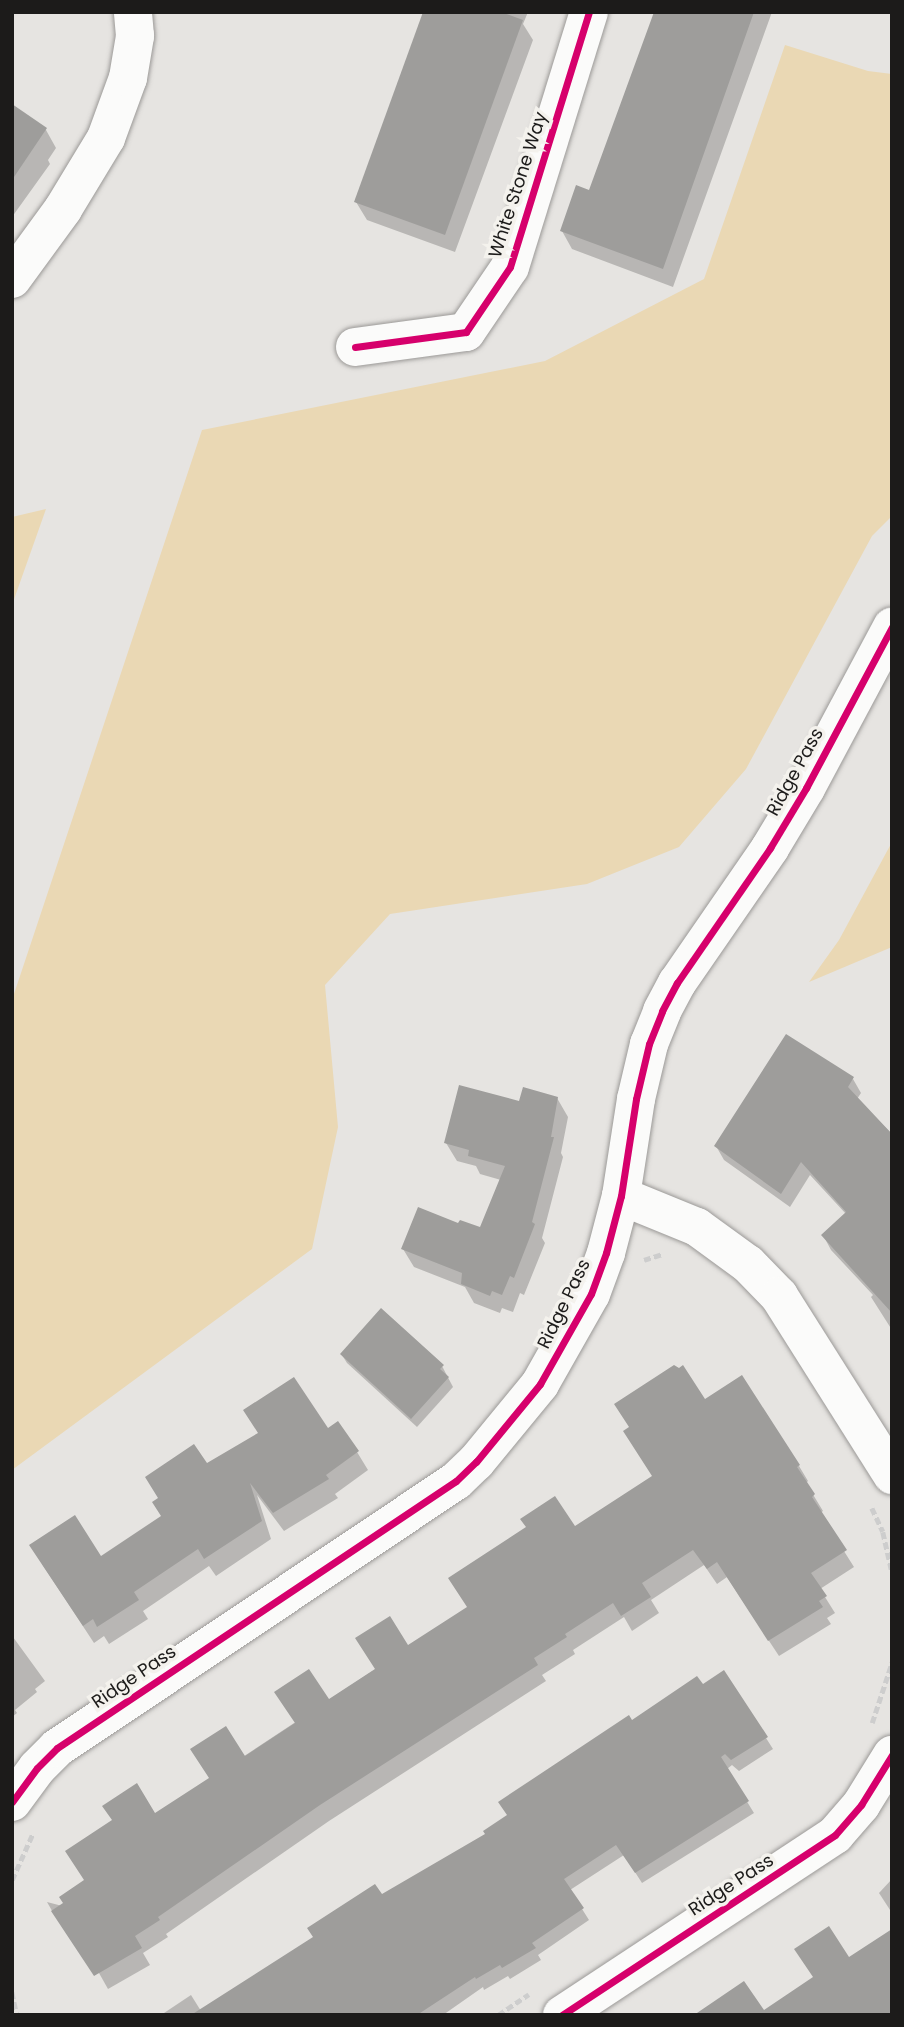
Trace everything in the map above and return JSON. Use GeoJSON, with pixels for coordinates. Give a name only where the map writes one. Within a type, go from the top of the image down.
{"type":"FeatureCollection","features":[{"type":"Feature","properties":{"kind":"street"},"geometry":{"type":"LineString","coordinates":[[12,279],[63,208],[106,138],[128,78],[135,36],[133,12]]}},
{"type":"Feature","properties":{"kind":"street","name":"White Stone Way"},"geometry":{"type":"LineString","coordinates":[[355,347],[466,332],[510,267],[589,12]]}},
{"type":"Feature","properties":{"kind":"street","name":"Ridge Pass"},"geometry":{"type":"LineString","coordinates":[[12,1802],[37,1768],[57,1748],[433,1497],[476,1462],[540,1384],[567,1340],[599,1273],[621,1196],[636,1098],[649,1044],[662,1011],[692,960],[782,828],[892,627]]}},
{"type":"Feature","properties":{"kind":"street"},"geometry":{"type":"LineString","coordinates":[[621,1196],[696,1227],[748,1264],[779,1296],[880,1486]]}},
{"type":"Feature","properties":{"kind":"street","name":"Ridge Pass"},"geometry":{"type":"LineString","coordinates":[[562,2015],[835,1835],[861,1805],[880,1743]]}},
{"type":"Feature","properties":{"kind":"path"},"geometry":{"type":"LineString","coordinates":[[643,1260],[660,1254],[671,1254]]}},
{"type":"Feature","properties":{"kind":"path"},"geometry":{"type":"LineString","coordinates":[[880,1486],[883,1532],[892,1572]]}},
{"type":"Feature","properties":{"kind":"path"},"geometry":{"type":"LineString","coordinates":[[880,1743],[892,1662]]}},
{"type":"Feature","properties":{"kind":"path"},"geometry":{"type":"LineString","coordinates":[[12,1992],[18,2015]]}},
{"type":"Feature","properties":{"kind":"path"},"geometry":{"type":"LineString","coordinates":[[498,2015],[532,1992]]}},
{"type":"Feature","properties":{"kind":"shaded area"},"geometry":{"type":"Polygon","coordinates":[[[785,45],[868,71],[892,74],[892,516],[872,536],[746,769],[679,847],[587,884],[390,914],[325,985],[338,1127],[312,1249],[12,1470],[12,1000],[202,430],[545,361],[704,279],[785,45]]]}},
{"type":"Feature","properties":{"kind":"shaded area"},"geometry":{"type":"Polygon","coordinates":[[[46,509],[12,605],[12,517],[46,509]]]}},
{"type":"Feature","properties":{"kind":"shaded area"},"geometry":{"type":"Polygon","coordinates":[[[892,842],[892,947],[809,982],[839,940],[892,842]]]}},
{"type":"Feature","properties":{"kind":"building"},"geometry":{"type":"Polygon","coordinates":[[[423,12],[501,12],[523,20],[445,235],[354,202],[423,12]]]}},
{"type":"Feature","properties":{"kind":"building"},"geometry":{"type":"Polygon","coordinates":[[[654,12],[754,12],[663,269],[560,231],[576,185],[589,190],[654,12]]]}},
{"type":"Feature","properties":{"kind":"building"},"geometry":{"type":"Polygon","coordinates":[[[12,104],[47,128],[12,180],[12,104]]]}},
{"type":"Feature","properties":{"kind":"building"},"geometry":{"type":"Polygon","coordinates":[[[786,1034],[854,1077],[848,1087],[892,1134],[892,1313],[821,1235],[846,1212],[801,1162],[781,1194],[714,1146],[786,1034]]]}},
{"type":"Feature","properties":{"kind":"building"},"geometry":{"type":"Polygon","coordinates":[[[459,1085],[519,1101],[523,1087],[558,1097],[551,1137],[554,1137],[532,1222],[535,1224],[514,1278],[510,1276],[502,1295],[492,1291],[490,1296],[461,1284],[462,1273],[401,1249],[418,1207],[458,1223],[460,1220],[480,1227],[505,1166],[468,1156],[469,1150],[444,1143],[459,1085]]]}},
{"type":"Feature","properties":{"kind":"building"},"geometry":{"type":"Polygon","coordinates":[[[381,1308],[444,1365],[440,1369],[449,1377],[411,1419],[340,1354],[381,1308]]]}},
{"type":"Feature","properties":{"kind":"building"},"geometry":{"type":"Polygon","coordinates":[[[674,1365],[679,1368],[683,1365],[705,1399],[742,1375],[800,1465],[797,1467],[815,1494],[812,1497],[847,1550],[811,1573],[827,1596],[819,1601],[823,1607],[768,1641],[717,1562],[707,1569],[693,1550],[642,1583],[651,1597],[621,1616],[613,1603],[565,1634],[567,1637],[534,1658],[538,1665],[320,1805],[158,1917],[160,1920],[135,1936],[142,1948],[94,1976],[51,1911],[63,1903],[59,1897],[84,1880],[65,1851],[112,1820],[102,1806],[137,1783],[155,1813],[209,1778],[190,1749],[226,1726],[245,1756],[295,1723],[274,1692],[283,1686],[309,1669],[329,1699],[375,1669],[355,1638],[390,1616],[408,1645],[467,1607],[448,1578],[526,1527],[520,1519],[555,1496],[575,1526],[652,1476],[623,1431],[629,1427],[614,1404],[674,1365]]]}},
{"type":"Feature","properties":{"kind":"building"},"geometry":{"type":"Polygon","coordinates":[[[294,1377],[328,1428],[338,1421],[359,1451],[326,1475],[329,1479],[273,1513],[250,1483],[262,1521],[204,1559],[198,1549],[134,1592],[139,1600],[97,1627],[93,1619],[83,1626],[29,1545],[75,1515],[101,1556],[161,1516],[152,1502],[158,1498],[145,1477],[194,1444],[207,1463],[258,1433],[243,1410],[294,1377]]]}},
{"type":"Feature","properties":{"kind":"building"},"geometry":{"type":"Polygon","coordinates":[[[724,1670],[768,1737],[731,1760],[725,1754],[721,1757],[749,1801],[635,1873],[616,1845],[564,1879],[584,1908],[532,1943],[536,1948],[502,1968],[500,1965],[476,1979],[475,1977],[417,2015],[191,2015],[313,1937],[307,1928],[375,1884],[382,1894],[485,1834],[483,1831],[507,1815],[498,1802],[629,1715],[632,1720],[697,1676],[703,1684],[724,1670]]]}},
{"type":"Feature","properties":{"kind":"building"},"geometry":{"type":"Polygon","coordinates":[[[829,1926],[849,1957],[892,1929],[892,2015],[694,2015],[744,1981],[764,2010],[813,1977],[794,1949],[829,1926]]]}},
{"type":"Feature","properties":{"kind":"cycle path"},"geometry":{"type":"LineString","coordinates":[[355,347],[466,332],[510,267],[589,12]]}},
{"type":"Feature","properties":{"kind":"cycle path"},"geometry":{"type":"LineString","coordinates":[[12,1802],[37,1768],[57,1748],[456,1481],[476,1462],[540,1384],[591,1294],[606,1253],[621,1196],[636,1099],[649,1044],[662,1011],[677,983],[770,848],[806,788],[892,627]]}},
{"type":"Feature","properties":{"kind":"cycle path"},"geometry":{"type":"LineString","coordinates":[[562,2015],[835,1835],[861,1805],[892,1755]]}}]}
